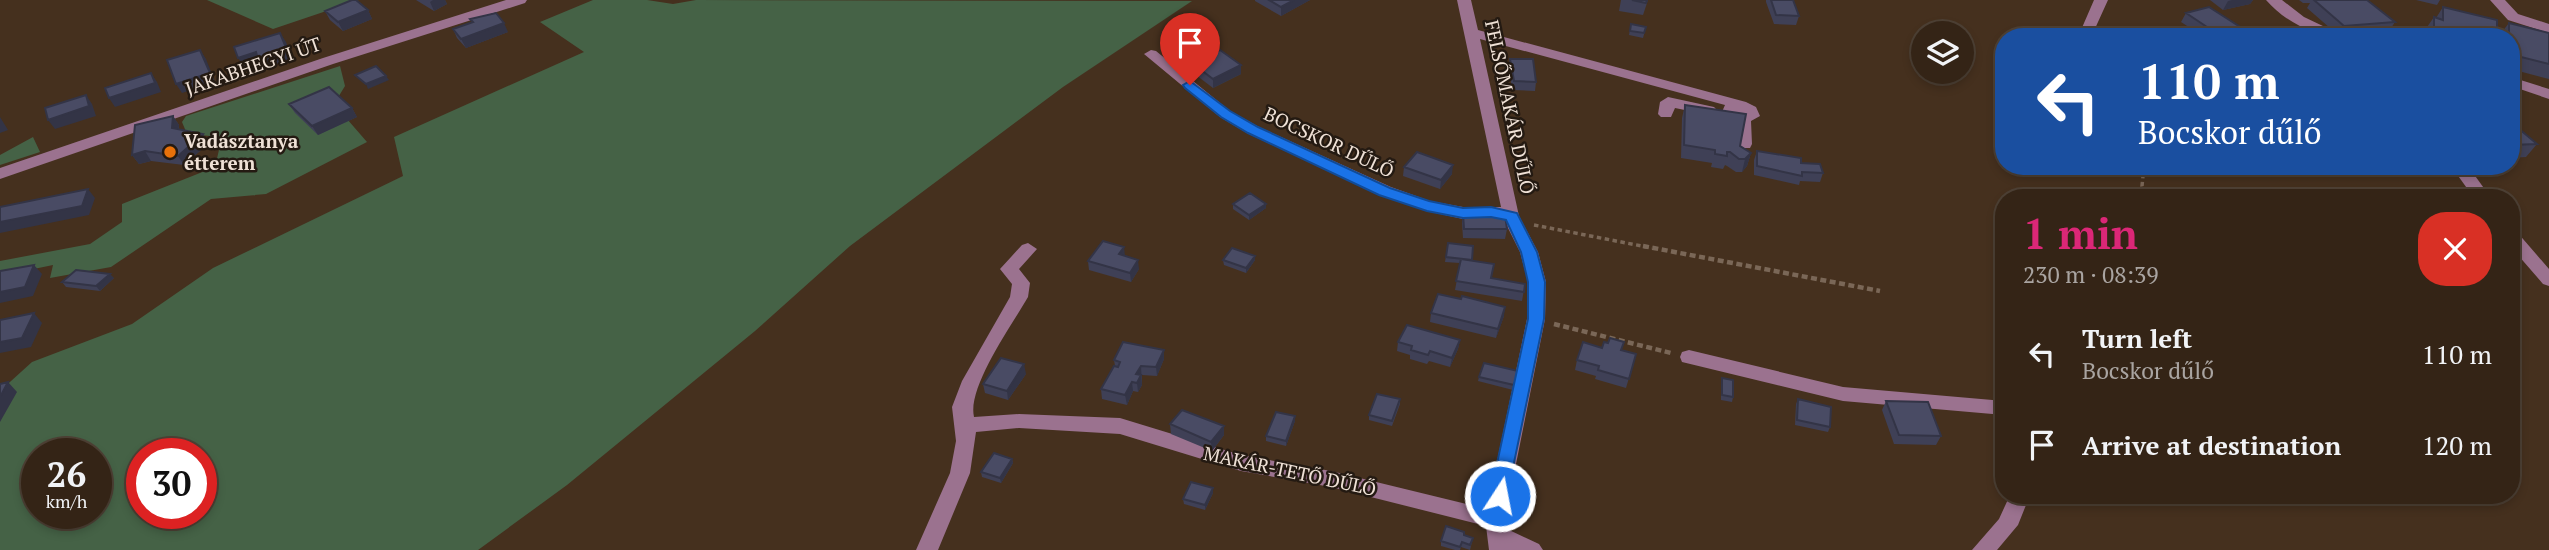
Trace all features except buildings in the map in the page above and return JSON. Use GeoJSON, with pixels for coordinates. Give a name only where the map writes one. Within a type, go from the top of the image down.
{"type":"FeatureCollection","features":[{"type":"Feature","properties":{"kind":"street","name":"JAKABHEGYI ÚT"},"geometry":{"type":"LineString","coordinates":[[0,174],[328,61],[520,0]]}},
{"type":"Feature","properties":{"kind":"street","name":"FELSŐMAKÁR DŰLŐ"},"geometry":{"type":"LineString","coordinates":[[1464,0],[1511,216],[1529,252],[1536,282],[1536,319],[1498,534]]}},
{"type":"Feature","properties":{"kind":"street"},"geometry":{"type":"LineString","coordinates":[[2089,28],[2101,0]]}},
{"type":"Feature","properties":{"kind":"street"},"geometry":{"type":"LineString","coordinates":[[2273,0],[2299,20],[2318,28]]}},
{"type":"Feature","properties":{"kind":"street"},"geometry":{"type":"LineString","coordinates":[[2497,0],[2512,17],[2549,29]]}},
{"type":"Feature","properties":{"kind":"street"},"geometry":{"type":"LineString","coordinates":[[1473,33],[1738,113]]}},
{"type":"Feature","properties":{"kind":"street","name":"BOCSKOR DŰLŐ"},"geometry":{"type":"LineString","coordinates":[[1151,54],[1226,114],[1253,130],[1385,191],[1427,206],[1463,213],[1491,212],[1511,216]]}},
{"type":"Feature","properties":{"kind":"street"},"geometry":{"type":"LineString","coordinates":[[2520,84],[2549,94]]}},
{"type":"Feature","properties":{"kind":"street"},"geometry":{"type":"LineString","coordinates":[[1666,114],[1668,102],[1738,113]]}},
{"type":"Feature","properties":{"kind":"street"},"geometry":{"type":"LineString","coordinates":[[1738,113],[1744,144]]}},
{"type":"Feature","properties":{"kind":"street"},"geometry":{"type":"LineString","coordinates":[[2520,246],[2549,280]]}},
{"type":"Feature","properties":{"kind":"street"},"geometry":{"type":"LineString","coordinates":[[927,550],[942,519],[968,446],[962,407],[971,382],[1018,297],[1021,283],[1009,269],[1028,249]]}},
{"type":"Feature","properties":{"kind":"street"},"geometry":{"type":"LineString","coordinates":[[1689,357],[1843,394],[1995,407]]}},
{"type":"Feature","properties":{"kind":"street","name":"MAKÁR-TETŐ DŰLŐ"},"geometry":{"type":"LineString","coordinates":[[966,425],[1019,421],[1120,426],[1241,463],[1331,479],[1460,513],[1532,550]]}},
{"type":"Feature","properties":{"kind":"street"},"geometry":{"type":"LineString","coordinates":[[1983,550],[1994,541],[2015,513],[2018,504]]}},
{"type":"Feature","properties":{"kind":"path"},"geometry":{"type":"LineString","coordinates":[[1511,216],[1527,223],[1880,291]]}},
{"type":"Feature","properties":{"kind":"path"},"geometry":{"type":"LineString","coordinates":[[1536,319],[1689,357]]}},
{"type":"Feature","properties":{"kind":"green space"},"geometry":{"type":"Polygon","coordinates":[[[207,0],[359,0],[273,29],[207,0]]]}},
{"type":"Feature","properties":{"kind":"green space"},"geometry":{"type":"Polygon","coordinates":[[[593,0],[647,0],[673,4],[696,0],[1192,1],[1063,87],[850,246],[755,331],[567,485],[478,550],[0,550],[0,391],[32,362],[132,324],[213,268],[403,176],[394,137],[584,52],[540,22],[593,0]]]}},
{"type":"Feature","properties":{"kind":"green space"},"geometry":{"type":"Polygon","coordinates":[[[340,66],[345,86],[334,104],[367,142],[266,194],[211,199],[111,267],[50,278],[53,265],[0,276],[0,261],[90,244],[122,222],[122,204],[215,167],[222,137],[187,134],[182,122],[186,116],[340,66]]]}},
{"type":"Feature","properties":{"kind":"green space"},"geometry":{"type":"Polygon","coordinates":[[[33,137],[40,152],[0,165],[0,155],[33,137]]]}},
{"type":"Feature","properties":{"kind":"place","name":"Vadásztanya étterem"},"geometry":{"type":"Point","coordinates":[170,152]}},
{"type":"Feature","properties":{"kind":"route"},"geometry":{"type":"LineString","coordinates":[[1190,85],[1226,114],[1253,130],[1385,191],[1427,206],[1463,213],[1500,212],[1511,216],[1529,252],[1536,282],[1536,319],[1500,496]]}}]}
